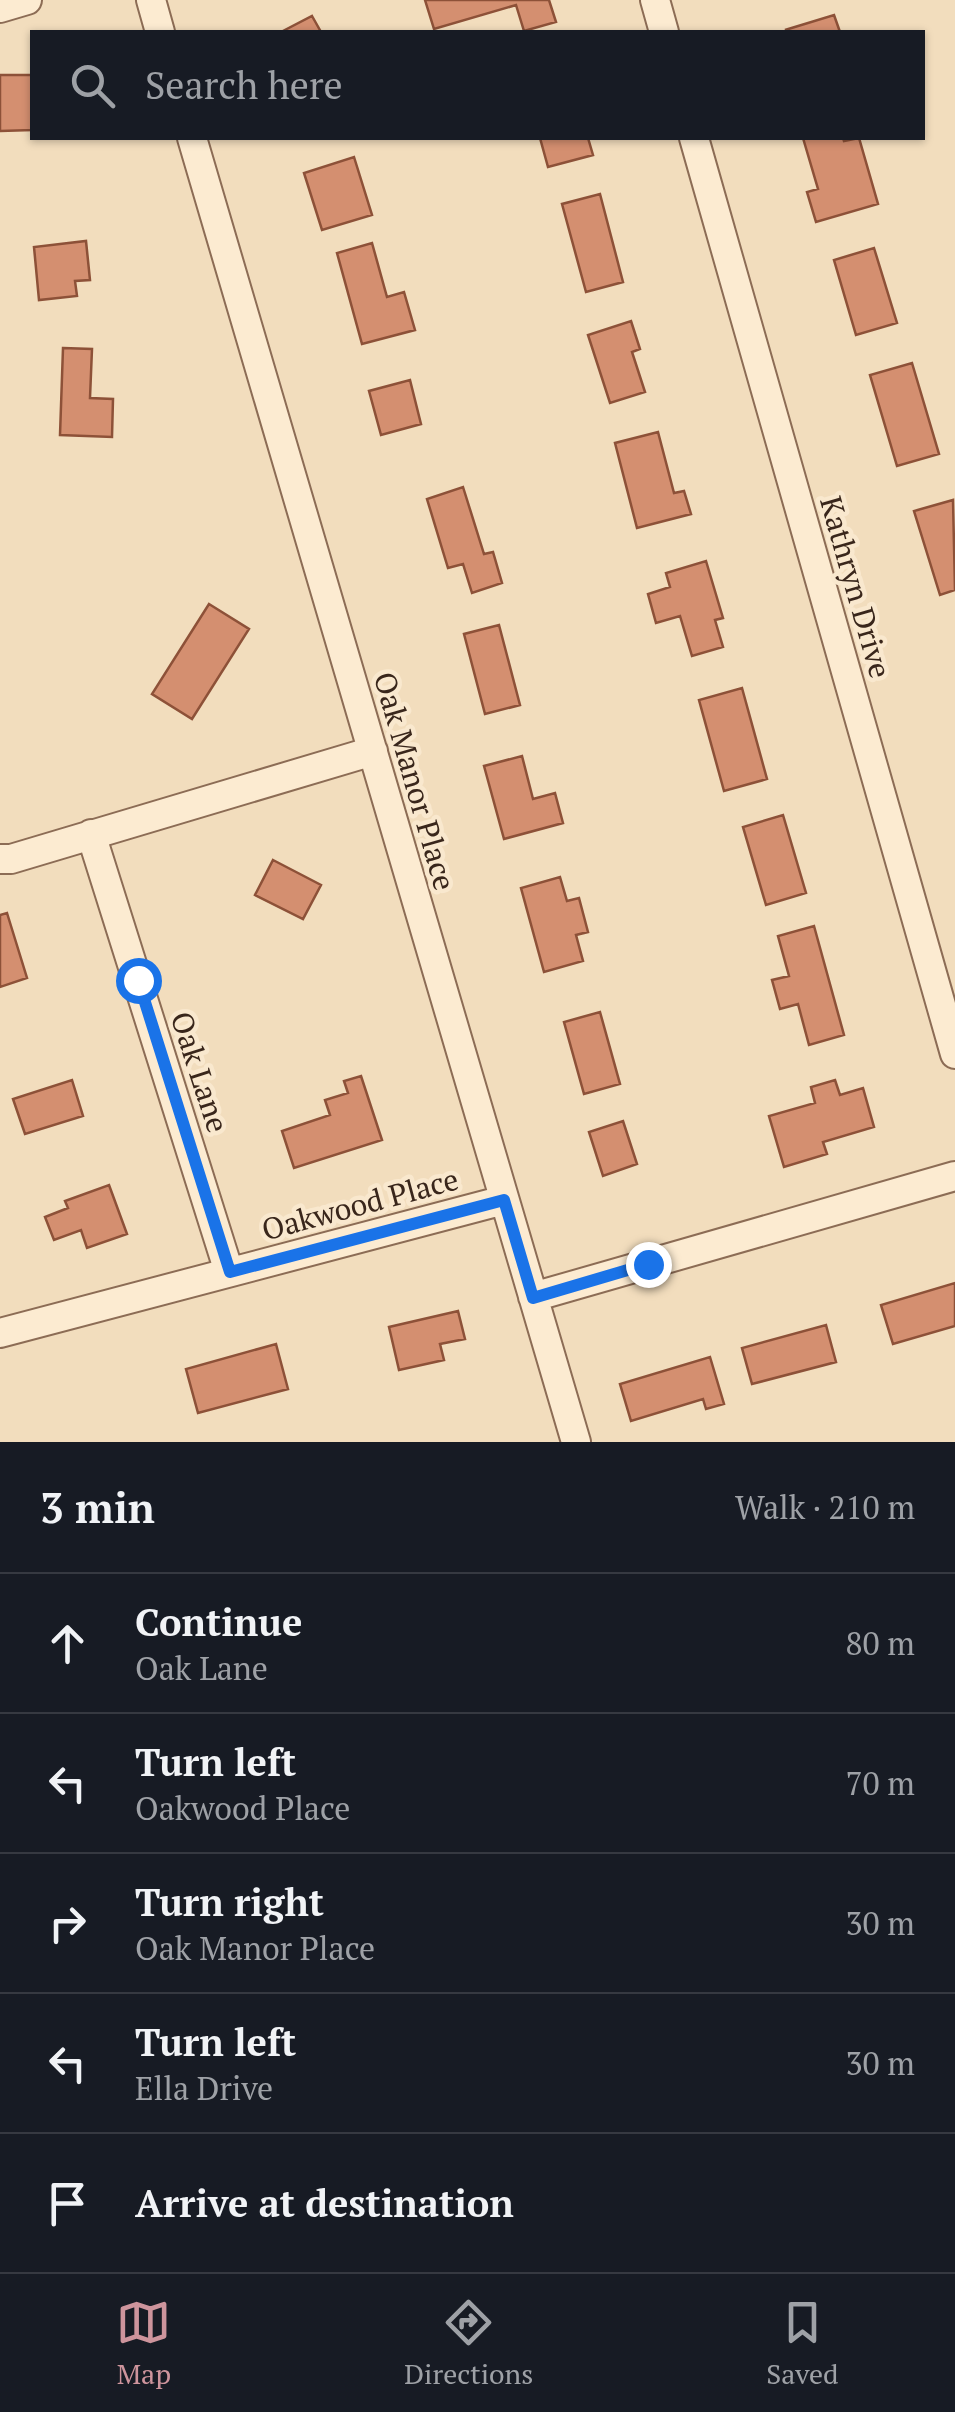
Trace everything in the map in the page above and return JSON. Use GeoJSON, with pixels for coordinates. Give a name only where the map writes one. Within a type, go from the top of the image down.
{"type":"FeatureCollection","features":[{"type":"Feature","properties":{"kind":"street"},"geometry":{"type":"LineString","coordinates":[[0,8],[27,0]]}},
{"type":"Feature","properties":{"kind":"street"},"geometry":{"type":"LineString","coordinates":[[151,0],[159,30]]}},
{"type":"Feature","properties":{"kind":"street"},"geometry":{"type":"LineString","coordinates":[[655,0],[663,30]]}},
{"type":"Feature","properties":{"kind":"street","name":"Oak Manor Place"},"geometry":{"type":"LineString","coordinates":[[193,140],[576,1442]]}},
{"type":"Feature","properties":{"kind":"street","name":"Kathryn Drive"},"geometry":{"type":"LineString","coordinates":[[695,140],[955,1054]]}},
{"type":"Feature","properties":{"kind":"street"},"geometry":{"type":"LineString","coordinates":[[0,859],[11,859],[373,751]]}},
{"type":"Feature","properties":{"kind":"street","name":"Oak Lane"},"geometry":{"type":"LineString","coordinates":[[91,834],[230,1272]]}},
{"type":"Feature","properties":{"kind":"street"},"geometry":{"type":"LineString","coordinates":[[533,1298],[955,1176]]}},
{"type":"Feature","properties":{"kind":"street","name":"Oakwood Place"},"geometry":{"type":"LineString","coordinates":[[0,1334],[504,1200]]}},
{"type":"Feature","properties":{"kind":"building"},"geometry":{"type":"Polygon","coordinates":[[[425,0],[549,0],[556,22],[524,30],[516,5],[434,29],[425,0]]]}},
{"type":"Feature","properties":{"kind":"building"},"geometry":{"type":"Polygon","coordinates":[[[834,15],[839,30],[785,30],[834,15]]]}},
{"type":"Feature","properties":{"kind":"building"},"geometry":{"type":"Polygon","coordinates":[[[312,16],[320,30],[285,30],[312,16]]]}},
{"type":"Feature","properties":{"kind":"building"},"geometry":{"type":"Polygon","coordinates":[[[0,75],[30,75],[30,130],[0,131],[0,75]]]}},
{"type":"Feature","properties":{"kind":"building"},"geometry":{"type":"Polygon","coordinates":[[[541,140],[589,140],[593,155],[548,167],[541,140]]]}},
{"type":"Feature","properties":{"kind":"building"},"geometry":{"type":"Polygon","coordinates":[[[804,140],[860,140],[878,204],[816,222],[807,192],[818,189],[804,140]]]}},
{"type":"Feature","properties":{"kind":"building"},"geometry":{"type":"Polygon","coordinates":[[[354,157],[372,215],[322,230],[304,173],[354,157]]]}},
{"type":"Feature","properties":{"kind":"building"},"geometry":{"type":"Polygon","coordinates":[[[600,194],[623,282],[586,292],[562,204],[600,194]]]}},
{"type":"Feature","properties":{"kind":"building"},"geometry":{"type":"Polygon","coordinates":[[[86,241],[90,280],[75,281],[77,296],[39,300],[34,247],[86,241]]]}},
{"type":"Feature","properties":{"kind":"building"},"geometry":{"type":"Polygon","coordinates":[[[372,243],[387,297],[404,292],[415,330],[362,344],[337,253],[372,243]]]}},
{"type":"Feature","properties":{"kind":"building"},"geometry":{"type":"Polygon","coordinates":[[[874,248],[897,323],[856,335],[834,260],[874,248]]]}},
{"type":"Feature","properties":{"kind":"building"},"geometry":{"type":"Polygon","coordinates":[[[631,321],[640,349],[632,352],[645,392],[610,403],[588,335],[631,321]]]}},
{"type":"Feature","properties":{"kind":"building"},"geometry":{"type":"Polygon","coordinates":[[[63,348],[92,349],[90,398],[113,399],[112,437],[60,435],[63,348]]]}},
{"type":"Feature","properties":{"kind":"building"},"geometry":{"type":"Polygon","coordinates":[[[912,363],[939,454],[897,466],[870,375],[912,363]]]}},
{"type":"Feature","properties":{"kind":"building"},"geometry":{"type":"Polygon","coordinates":[[[410,380],[421,424],[381,435],[369,391],[410,380]]]}},
{"type":"Feature","properties":{"kind":"building"},"geometry":{"type":"Polygon","coordinates":[[[658,432],[674,493],[684,491],[691,514],[637,528],[615,443],[658,432]]]}},
{"type":"Feature","properties":{"kind":"building"},"geometry":{"type":"Polygon","coordinates":[[[463,487],[484,554],[493,552],[502,583],[472,593],[463,564],[448,568],[427,499],[463,487]]]}},
{"type":"Feature","properties":{"kind":"building"},"geometry":{"type":"Polygon","coordinates":[[[953,500],[955,590],[940,595],[914,511],[953,500]]]}},
{"type":"Feature","properties":{"kind":"building"},"geometry":{"type":"Polygon","coordinates":[[[706,561],[723,618],[715,620],[723,647],[692,656],[680,616],[656,623],[648,594],[670,587],[666,573],[706,561]]]}},
{"type":"Feature","properties":{"kind":"building"},"geometry":{"type":"Polygon","coordinates":[[[209,604],[249,629],[192,719],[152,694],[209,604]]]}},
{"type":"Feature","properties":{"kind":"building"},"geometry":{"type":"Polygon","coordinates":[[[499,625],[520,705],[485,714],[464,634],[499,625]]]}},
{"type":"Feature","properties":{"kind":"building"},"geometry":{"type":"Polygon","coordinates":[[[742,688],[767,779],[724,791],[699,700],[742,688]]]}},
{"type":"Feature","properties":{"kind":"building"},"geometry":{"type":"Polygon","coordinates":[[[522,756],[533,799],[555,793],[563,823],[504,839],[484,766],[522,756]]]}},
{"type":"Feature","properties":{"kind":"building"},"geometry":{"type":"Polygon","coordinates":[[[783,815],[806,893],[766,905],[743,827],[783,815]]]}},
{"type":"Feature","properties":{"kind":"building"},"geometry":{"type":"Polygon","coordinates":[[[273,860],[321,885],[303,919],[255,895],[273,860]]]}},
{"type":"Feature","properties":{"kind":"building"},"geometry":{"type":"Polygon","coordinates":[[[560,877],[567,901],[579,898],[588,932],[576,935],[583,961],[544,972],[521,888],[560,877]]]}},
{"type":"Feature","properties":{"kind":"building"},"geometry":{"type":"Polygon","coordinates":[[[7,913],[27,978],[0,987],[0,915],[7,913]]]}},
{"type":"Feature","properties":{"kind":"building"},"geometry":{"type":"Polygon","coordinates":[[[814,926],[844,1035],[809,1045],[798,1004],[780,1009],[772,980],[789,976],[778,936],[814,926]]]}},
{"type":"Feature","properties":{"kind":"building"},"geometry":{"type":"Polygon","coordinates":[[[600,1012],[620,1084],[584,1094],[564,1022],[600,1012]]]}},
{"type":"Feature","properties":{"kind":"building"},"geometry":{"type":"Polygon","coordinates":[[[361,1076],[382,1140],[294,1168],[282,1131],[330,1115],[325,1100],[348,1093],[344,1081],[361,1076]]]}},
{"type":"Feature","properties":{"kind":"building"},"geometry":{"type":"Polygon","coordinates":[[[72,1080],[83,1116],[25,1134],[13,1099],[72,1080]]]}},
{"type":"Feature","properties":{"kind":"building"},"geometry":{"type":"Polygon","coordinates":[[[835,1080],[840,1095],[863,1088],[874,1127],[823,1142],[827,1154],[784,1167],[769,1116],[815,1103],[811,1087],[835,1080]]]}},
{"type":"Feature","properties":{"kind":"building"},"geometry":{"type":"Polygon","coordinates":[[[623,1121],[637,1164],[603,1176],[589,1132],[623,1121]]]}},
{"type":"Feature","properties":{"kind":"building"},"geometry":{"type":"Polygon","coordinates":[[[109,1185],[127,1234],[87,1248],[81,1230],[54,1240],[45,1217],[68,1208],[65,1201],[109,1185]]]}},
{"type":"Feature","properties":{"kind":"building"},"geometry":{"type":"Polygon","coordinates":[[[955,1283],[955,1326],[893,1344],[881,1305],[955,1283]]]}},
{"type":"Feature","properties":{"kind":"building"},"geometry":{"type":"Polygon","coordinates":[[[458,1311],[465,1339],[440,1344],[444,1360],[399,1370],[389,1327],[458,1311]]]}},
{"type":"Feature","properties":{"kind":"building"},"geometry":{"type":"Polygon","coordinates":[[[826,1325],[836,1362],[752,1384],[742,1348],[826,1325]]]}},
{"type":"Feature","properties":{"kind":"building"},"geometry":{"type":"Polygon","coordinates":[[[276,1344],[288,1389],[198,1413],[186,1369],[276,1344]]]}},
{"type":"Feature","properties":{"kind":"building"},"geometry":{"type":"Polygon","coordinates":[[[710,1357],[724,1404],[706,1409],[703,1399],[631,1421],[620,1384],[710,1357]]]}},
{"type":"Feature","properties":{"kind":"route"},"geometry":{"type":"LineString","coordinates":[[138,980],[230,1272],[504,1200],[533,1298],[648,1264]]}}]}
